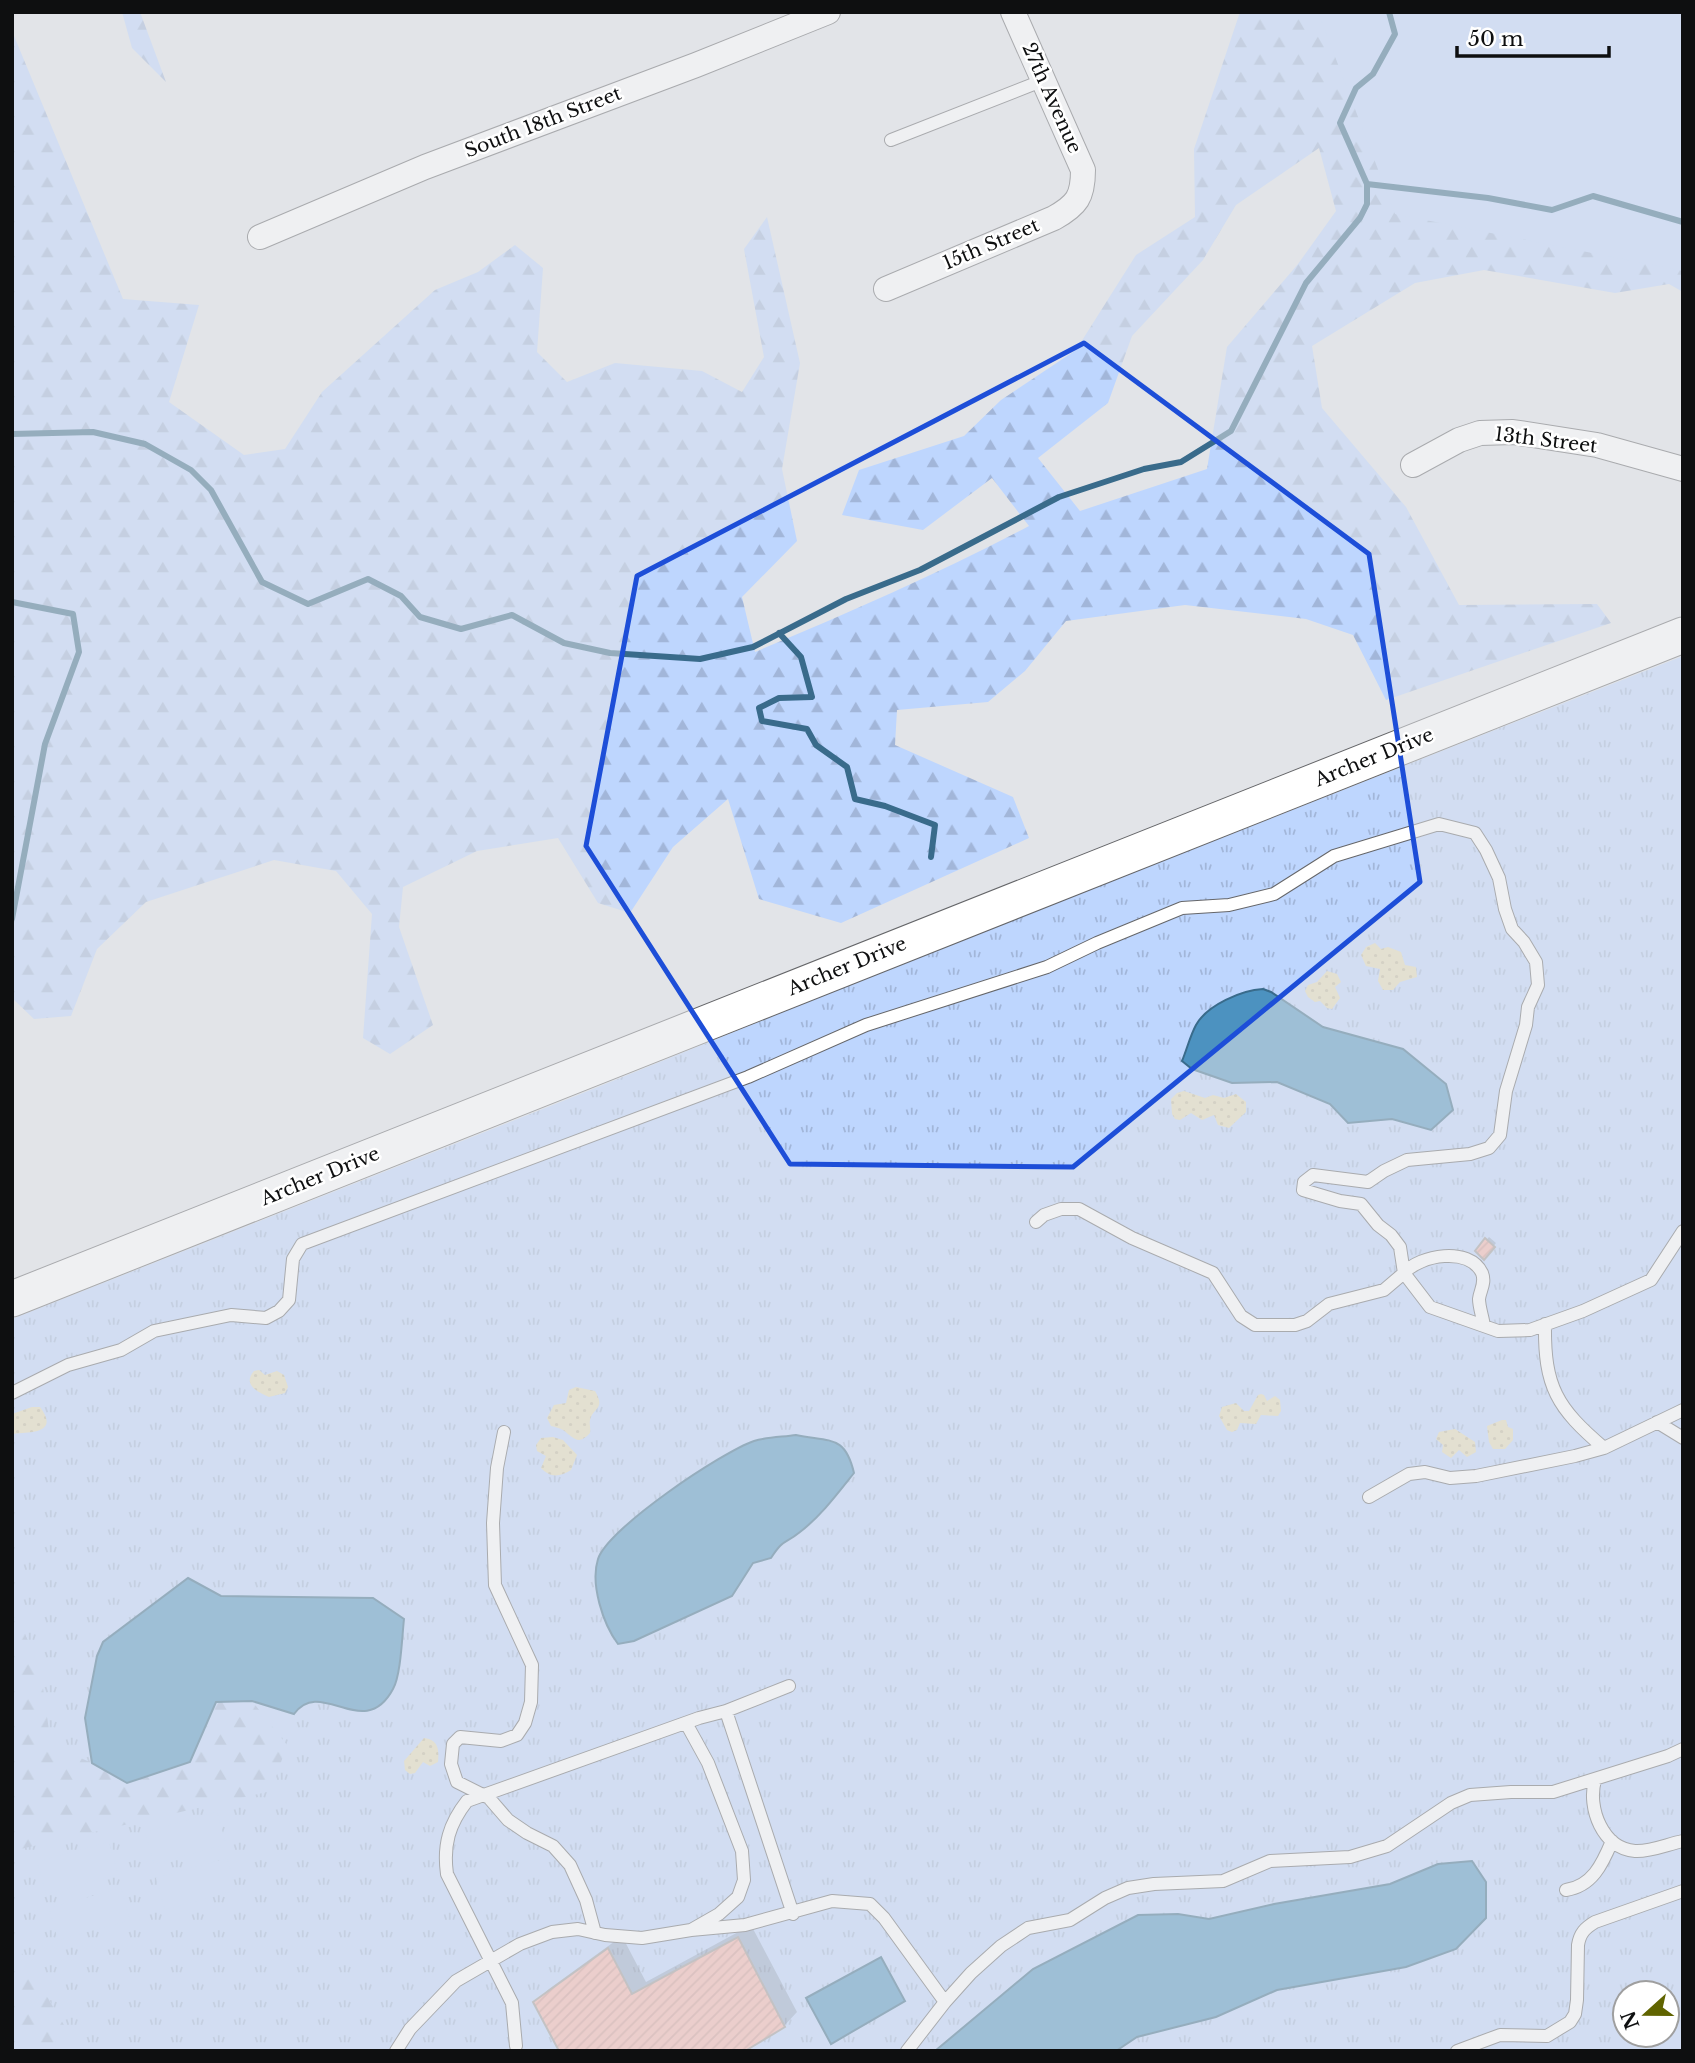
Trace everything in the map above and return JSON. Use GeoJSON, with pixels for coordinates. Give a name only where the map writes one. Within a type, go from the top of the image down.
{"type":"FeatureCollection","features":[{"type":"Feature","properties":{"kind":"street","name":"South 18th Street"},"geometry":{"type":"LineString","coordinates":[[260,237],[425,167],[828,12]]}},
{"type":"Feature","properties":{"kind":"street","name":"27th Avenue"},"geometry":{"type":"LineString","coordinates":[[1013,12],[1076,150],[1083,170],[1083,185]]}},
{"type":"Feature","properties":{"kind":"street","name":"15th Street"},"geometry":{"type":"LineString","coordinates":[[886,289],[1054,218],[1078,200],[1083,185]]}},
{"type":"Feature","properties":{"kind":"street","name":"13th Street"},"geometry":{"type":"LineString","coordinates":[[1413,465],[1460,440],[1480,433],[1513,432],[1597,445],[1683,469]]}},
{"type":"Feature","properties":{"kind":"street","name":"Archer Drive"},"geometry":{"type":"LineString","coordinates":[[12,1299],[1683,635]]}},
{"type":"Feature","properties":{"kind":"lane"},"geometry":{"type":"LineString","coordinates":[[891,140],[1044,80]]}},
{"type":"Feature","properties":{"kind":"lane"},"geometry":{"type":"LineString","coordinates":[[12,1393],[68,1366],[121,1350],[154,1331],[230,1315],[267,1318],[279,1311],[289,1300],[293,1259],[302,1244],[748,1077],[866,1025],[1047,967],[1182,908],[1229,905],[1274,894],[1334,856],[1438,824],[1475,833],[1499,878],[1511,929],[1524,942],[1536,962],[1538,985],[1528,1007],[1526,1025],[1506,1091],[1500,1135],[1489,1148],[1470,1154],[1406,1160],[1368,1182],[1313,1175],[1304,1182],[1303,1190],[1314,1195],[1361,1204],[1378,1226],[1391,1235],[1400,1247],[1404,1273],[1430,1307],[1498,1331],[1530,1330],[1583,1311],[1651,1280],[1683,1231]]}},
{"type":"Feature","properties":{"kind":"lane"},"geometry":{"type":"LineString","coordinates":[[1364,1208],[1368,1182]]}},
{"type":"Feature","properties":{"kind":"lane"},"geometry":{"type":"LineString","coordinates":[[1036,1222],[1044,1215],[1061,1209],[1079,1209],[1132,1238],[1213,1273],[1241,1316],[1255,1325],[1295,1325],[1307,1321],[1329,1304],[1384,1290],[1411,1265],[1423,1260],[1456,1256],[1471,1262],[1482,1273],[1484,1288],[1479,1299],[1484,1326]]}},
{"type":"Feature","properties":{"kind":"lane"},"geometry":{"type":"LineString","coordinates":[[1545,1324],[1545,1356],[1554,1392],[1575,1423],[1604,1448]]}},
{"type":"Feature","properties":{"kind":"lane"},"geometry":{"type":"LineString","coordinates":[[1369,1497],[1409,1474],[1425,1472],[1450,1478],[1476,1476],[1604,1448],[1683,1410]]}},
{"type":"Feature","properties":{"kind":"lane"},"geometry":{"type":"LineString","coordinates":[[1657,1422],[1683,1438]]}},
{"type":"Feature","properties":{"kind":"lane"},"geometry":{"type":"LineString","coordinates":[[504,1432],[497,1468],[493,1523],[495,1585],[532,1665],[531,1702],[526,1723],[517,1734],[501,1741],[460,1737],[453,1744],[451,1764],[457,1782],[489,1798],[508,1819],[527,1833],[553,1846],[570,1865],[586,1900],[595,1933]]}},
{"type":"Feature","properties":{"kind":"lane"},"geometry":{"type":"LineString","coordinates":[[516,2046],[512,2003],[447,1874],[444,1853],[454,1818],[467,1801],[481,1795],[726,1711],[789,1686]]}},
{"type":"Feature","properties":{"kind":"lane"},"geometry":{"type":"LineString","coordinates":[[726,1711],[793,1914]]}},
{"type":"Feature","properties":{"kind":"lane"},"geometry":{"type":"LineString","coordinates":[[686,1723],[708,1763],[742,1851],[744,1880],[738,1897],[719,1914],[691,1930]]}},
{"type":"Feature","properties":{"kind":"lane"},"geometry":{"type":"LineString","coordinates":[[907,2051],[945,2002],[971,1973],[1001,1946],[1028,1928],[1070,1920],[1105,1898],[1128,1888],[1223,1881],[1270,1861],[1350,1857],[1387,1846],[1451,1803],[1469,1795],[1553,1792],[1683,1749]]}},
{"type":"Feature","properties":{"kind":"lane"},"geometry":{"type":"LineString","coordinates":[[1595,1780],[1592,1804],[1597,1820],[1612,1841],[1622,1849],[1637,1852],[1683,1841]]}},
{"type":"Feature","properties":{"kind":"lane"},"geometry":{"type":"LineString","coordinates":[[1566,1890],[1579,1888],[1590,1881],[1612,1841]]}},
{"type":"Feature","properties":{"kind":"lane"},"geometry":{"type":"LineString","coordinates":[[1457,2051],[1500,2035],[1547,2036],[1570,2022],[1575,2014],[1577,2000],[1578,1945],[1586,1928],[1595,1922],[1683,1891]]}},
{"type":"Feature","properties":{"kind":"lane"},"geometry":{"type":"LineString","coordinates":[[396,2051],[410,2029],[456,1981],[490,1959],[552,1932],[578,1930],[642,1938],[691,1930],[745,1926],[832,1901],[870,1904],[884,1918],[945,2002]]}},
{"type":"Feature","properties":{"kind":"highlighted area"},"geometry":{"type":"Polygon","coordinates":[[[1084,343],[1369,554],[1420,882],[1073,1167],[790,1164],[586,846],[637,576],[1084,343]]]}},
{"type":"Feature","properties":{"kind":"green space"},"geometry":{"type":"Polygon","coordinates":[[[122,12],[140,12],[166,82],[132,48],[122,12]]]}},
{"type":"Feature","properties":{"kind":"green space"},"geometry":{"type":"Polygon","coordinates":[[[1240,12],[1470,12],[1683,162],[1683,292],[1669,284],[1615,293],[1484,270],[1415,283],[1312,346],[1322,408],[1406,507],[1459,605],[1597,604],[1611,623],[1386,700],[1353,635],[1306,619],[1185,605],[1066,621],[1025,671],[988,702],[897,710],[895,745],[1013,797],[1029,838],[841,923],[759,899],[728,799],[673,847],[630,913],[598,903],[558,838],[477,851],[403,887],[399,927],[433,1025],[390,1054],[363,1038],[372,914],[336,871],[274,860],[146,902],[97,949],[71,1016],[34,1019],[12,998],[12,31],[123,299],[199,305],[169,402],[244,455],[285,449],[322,392],[435,290],[478,272],[515,245],[543,268],[537,352],[567,382],[615,363],[702,371],[742,392],[764,357],[744,249],[767,217],[800,363],[782,469],[797,541],[742,597],[755,652],[894,592],[1029,526],[992,478],[923,530],[842,515],[859,470],[964,436],[1001,400],[1076,350],[1136,255],[1195,217],[1194,149],[1240,12]],[[1319,148],[1236,205],[1203,260],[1132,336],[1108,403],[1038,458],[1080,511],[1207,469],[1227,347],[1298,264],[1336,211],[1319,148]]]}},
{"type":"Feature","properties":{"kind":"green space"},"geometry":{"type":"Polygon","coordinates":[[[1318,12],[1683,12],[1683,271],[1395,214],[1318,12]]]}},
{"type":"Feature","properties":{"kind":"green space"},"geometry":{"type":"Polygon","coordinates":[[[1683,656],[1683,2051],[12,2051],[12,1319],[924,955],[1683,656]]]}},
{"type":"Feature","properties":{"kind":"green space"},"geometry":{"type":"Polygon","coordinates":[[[12,1613],[39,1659],[51,1745],[92,1763],[127,1783],[190,1762],[216,1702],[252,1701],[287,1745],[271,1791],[12,1851],[12,1613]]]}},
{"type":"Feature","properties":{"kind":"green space"},"geometry":{"type":"Polygon","coordinates":[[[217,1812],[226,1844],[154,1864],[145,1832],[217,1812]]]}},
{"type":"Feature","properties":{"kind":"green space"},"geometry":{"type":"Polygon","coordinates":[[[109,1842],[118,1874],[46,1894],[37,1862],[109,1842]]]}},
{"type":"Feature","properties":{"kind":"green space"},"geometry":{"type":"Polygon","coordinates":[[[227,1858],[236,1890],[165,1910],[156,1878],[227,1858]]]}},
{"type":"Feature","properties":{"kind":"green space"},"geometry":{"type":"Polygon","coordinates":[[[121,1888],[130,1920],[58,1940],[49,1908],[121,1888]]]}},
{"type":"Feature","properties":{"kind":"green space"},"geometry":{"type":"Polygon","coordinates":[[[19,1948],[64,2025],[51,2051],[12,2051],[12,1949],[19,1948]]]}},
{"type":"Feature","properties":{"kind":"sand"},"geometry":{"type":"Polygon","coordinates":[[[1375,943],[1381,949],[1388,947],[1401,952],[1405,965],[1416,967],[1417,977],[1400,982],[1393,990],[1383,990],[1378,981],[1380,969],[1366,966],[1361,955],[1366,947],[1375,943]]]}},
{"type":"Feature","properties":{"kind":"sand"},"geometry":{"type":"Polygon","coordinates":[[[1327,971],[1337,974],[1341,982],[1335,987],[1340,998],[1332,1009],[1320,1001],[1315,1002],[1305,991],[1308,985],[1317,982],[1327,971]]]}},
{"type":"Feature","properties":{"kind":"sand"},"geometry":{"type":"Polygon","coordinates":[[[1184,1091],[1205,1098],[1213,1095],[1224,1098],[1236,1094],[1246,1102],[1246,1112],[1229,1128],[1218,1125],[1214,1115],[1202,1120],[1191,1113],[1180,1120],[1175,1119],[1171,1099],[1184,1091]]]}},
{"type":"Feature","properties":{"kind":"sand"},"geometry":{"type":"Polygon","coordinates":[[[259,1370],[265,1375],[277,1371],[284,1375],[288,1387],[285,1393],[269,1397],[253,1387],[251,1376],[254,1371],[259,1370]]]}},
{"type":"Feature","properties":{"kind":"sand"},"geometry":{"type":"Polygon","coordinates":[[[576,1387],[595,1391],[599,1402],[590,1420],[590,1433],[579,1440],[562,1429],[551,1426],[547,1418],[554,1405],[566,1403],[569,1390],[576,1387]]]}},
{"type":"Feature","properties":{"kind":"sand"},"geometry":{"type":"Polygon","coordinates":[[[1261,1394],[1267,1401],[1275,1396],[1280,1400],[1281,1411],[1278,1416],[1261,1415],[1256,1424],[1240,1423],[1237,1430],[1227,1430],[1219,1416],[1222,1407],[1236,1403],[1244,1411],[1249,1411],[1261,1394]]]}},
{"type":"Feature","properties":{"kind":"sand"},"geometry":{"type":"Polygon","coordinates":[[[40,1407],[47,1423],[40,1430],[12,1434],[12,1414],[40,1407]]]}},
{"type":"Feature","properties":{"kind":"sand"},"geometry":{"type":"Polygon","coordinates":[[[1506,1420],[1508,1427],[1513,1429],[1513,1440],[1505,1449],[1493,1449],[1489,1442],[1487,1426],[1506,1420]]]}},
{"type":"Feature","properties":{"kind":"sand"},"geometry":{"type":"Polygon","coordinates":[[[1455,1429],[1475,1442],[1476,1452],[1467,1457],[1459,1450],[1451,1458],[1442,1452],[1443,1445],[1436,1439],[1439,1432],[1455,1429]]]}},
{"type":"Feature","properties":{"kind":"sand"},"geometry":{"type":"Polygon","coordinates":[[[541,1438],[563,1440],[577,1455],[571,1470],[559,1475],[548,1474],[541,1468],[546,1456],[537,1451],[536,1445],[541,1438]]]}},
{"type":"Feature","properties":{"kind":"sand"},"geometry":{"type":"Polygon","coordinates":[[[424,1738],[435,1743],[438,1762],[430,1766],[423,1762],[415,1773],[410,1774],[405,1770],[404,1761],[424,1738]]]}},
{"type":"Feature","properties":{"kind":"shaded area"},"geometry":{"type":"Polygon","coordinates":[[[1263,989],[1323,1027],[1403,1049],[1446,1084],[1453,1110],[1431,1130],[1392,1119],[1348,1123],[1330,1104],[1277,1082],[1232,1083],[1192,1069],[1182,1061],[1196,1025],[1208,1011],[1245,992],[1263,989]]]}},
{"type":"Feature","properties":{"kind":"shaded area"},"geometry":{"type":"Polygon","coordinates":[[[796,1435],[835,1442],[846,1452],[854,1473],[829,1504],[808,1526],[782,1544],[771,1558],[753,1563],[732,1596],[634,1641],[618,1644],[607,1626],[597,1592],[596,1569],[606,1545],[668,1492],[718,1460],[754,1441],[796,1435]]]}},
{"type":"Feature","properties":{"kind":"shaded area"},"geometry":{"type":"Polygon","coordinates":[[[188,1578],[221,1596],[373,1598],[404,1619],[399,1665],[393,1689],[382,1704],[369,1710],[356,1711],[317,1702],[305,1704],[294,1714],[252,1701],[216,1702],[190,1762],[127,1783],[92,1763],[85,1718],[97,1656],[103,1642],[188,1578]]]}},
{"type":"Feature","properties":{"kind":"shaded area"},"geometry":{"type":"Polygon","coordinates":[[[1472,1861],[1486,1882],[1486,1918],[1456,1949],[1406,1967],[1277,1990],[1216,2017],[1137,2037],[1116,2051],[935,2051],[1033,1969],[1138,1915],[1178,1914],[1209,1919],[1274,1904],[1390,1884],[1438,1864],[1472,1861]]]}},
{"type":"Feature","properties":{"kind":"shaded area"},"geometry":{"type":"Polygon","coordinates":[[[881,1957],[905,2001],[831,2044],[806,1998],[881,1957]]]}},
{"type":"Feature","properties":{"kind":"building"},"geometry":{"type":"Polygon","coordinates":[[[1485,1238],[1495,1247],[1484,1260],[1475,1251],[1485,1238]]]}},
{"type":"Feature","properties":{"kind":"building"},"geometry":{"type":"Polygon","coordinates":[[[738,1937],[785,2027],[745,2051],[559,2051],[533,2002],[608,1948],[632,1994],[738,1937]]]}},
{"type":"Feature","properties":{"kind":"waterway"},"geometry":{"type":"LineString","coordinates":[[12,434],[93,432],[145,444],[191,470],[211,490],[262,582],[308,604],[368,579],[401,596],[420,617],[461,629],[512,615],[564,643],[610,653],[700,659],[753,647],[846,599],[920,570],[1059,497],[1144,469],[1181,462],[1231,431],[1306,283],[1360,218],[1367,204],[1367,184],[1340,123],[1356,88],[1373,74],[1395,34],[1389,12]]}},
{"type":"Feature","properties":{"kind":"waterway"},"geometry":{"type":"LineString","coordinates":[[1367,184],[1488,198],[1552,210],[1593,196],[1683,222]]}},
{"type":"Feature","properties":{"kind":"waterway"},"geometry":{"type":"LineString","coordinates":[[12,602],[73,614],[79,652],[45,744],[12,919]]}},
{"type":"Feature","properties":{"kind":"waterway"},"geometry":{"type":"LineString","coordinates":[[779,633],[801,657],[812,697],[779,698],[759,708],[762,721],[807,729],[816,745],[847,767],[855,799],[885,806],[935,825],[931,857]]}}]}
